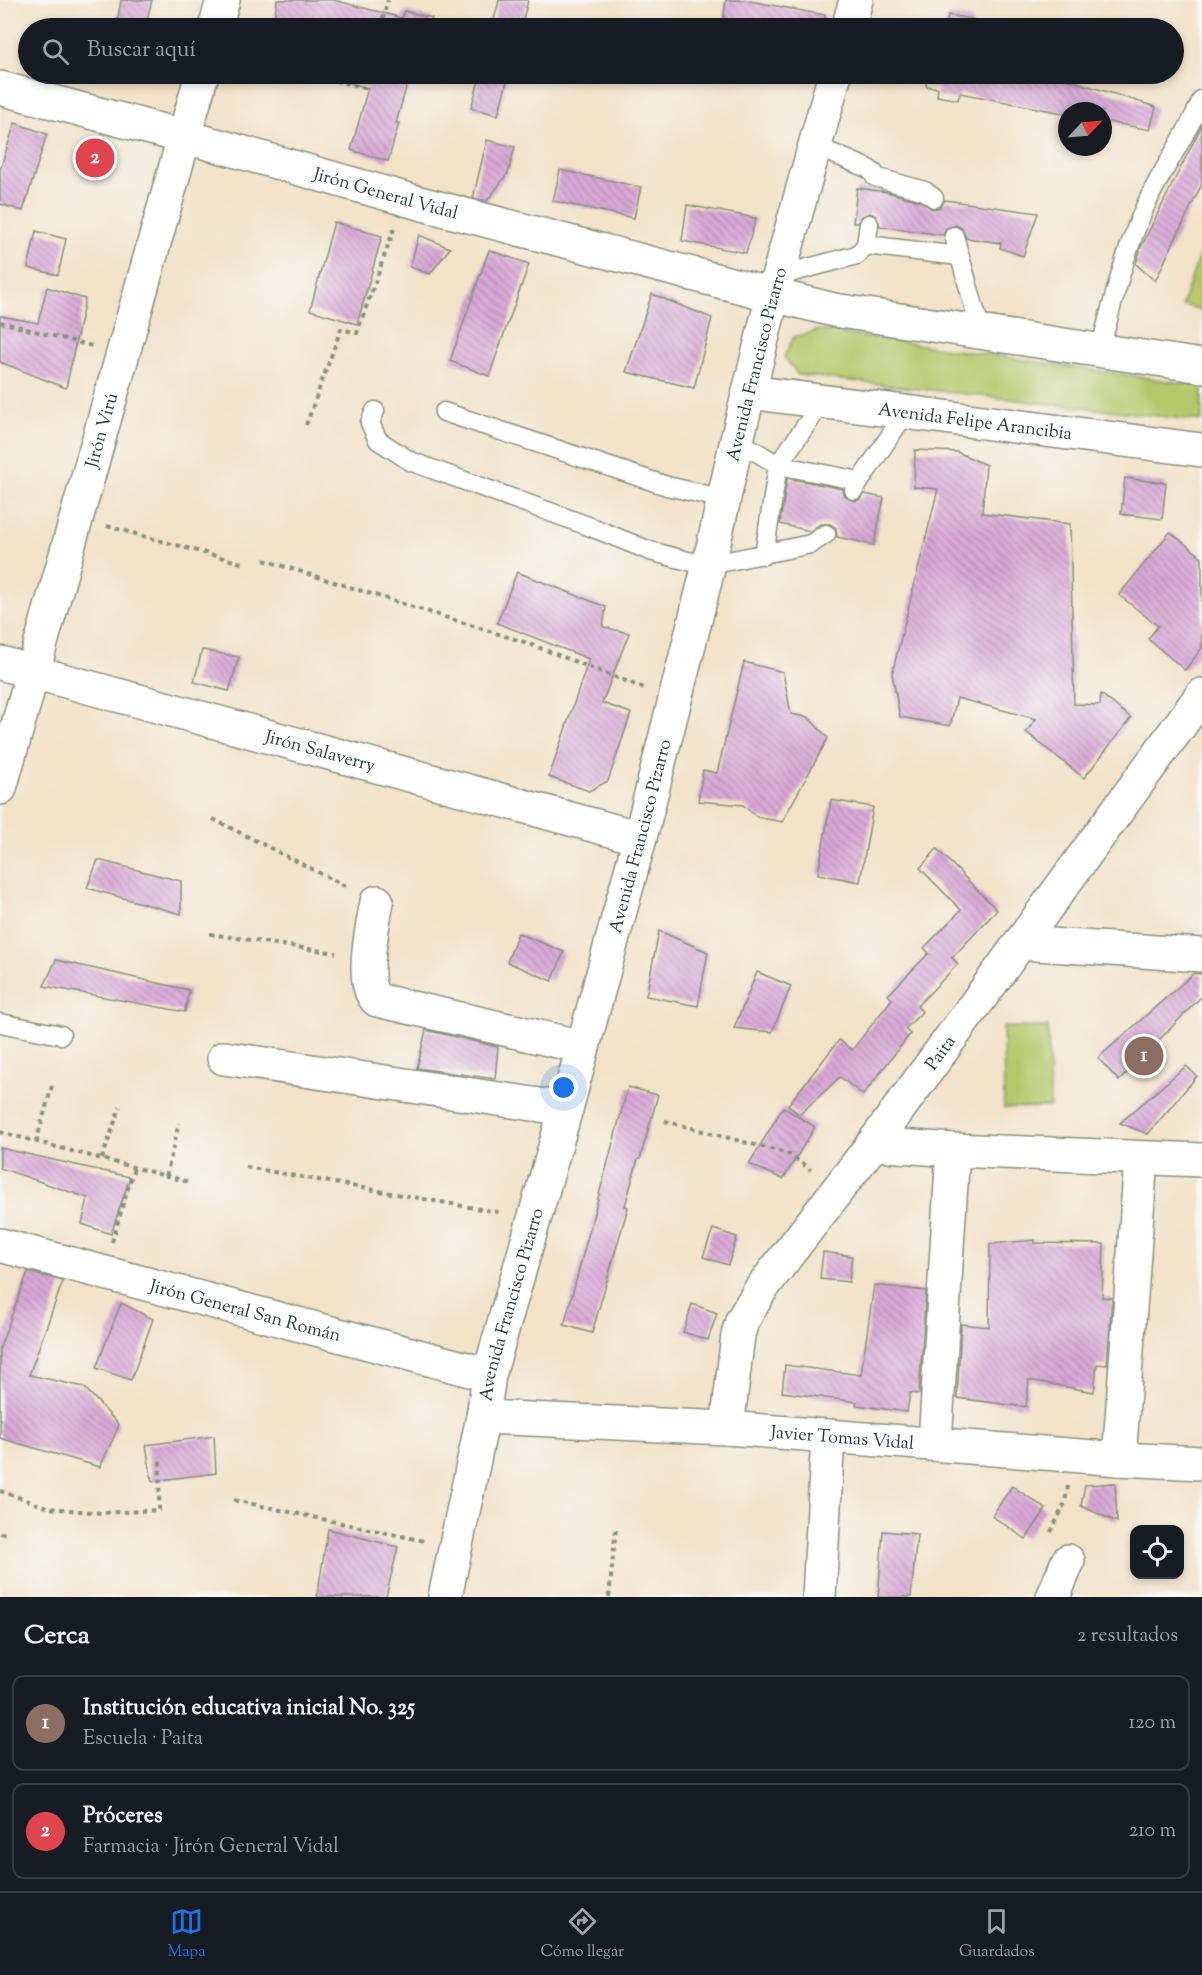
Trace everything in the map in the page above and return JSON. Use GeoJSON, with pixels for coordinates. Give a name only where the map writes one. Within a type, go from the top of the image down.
{"type":"FeatureCollection","features":[{"type":"Feature","properties":{"kind":"street"},"geometry":{"type":"LineString","coordinates":[[218,18],[223,0]]}},
{"type":"Feature","properties":{"kind":"street"},"geometry":{"type":"LineString","coordinates":[[851,18],[856,0]]}},
{"type":"Feature","properties":{"kind":"street","name":"Jirón Virú"},"geometry":{"type":"LineString","coordinates":[[0,788],[199,84]]}},
{"type":"Feature","properties":{"kind":"street","name":"Avenida Francisco Pizarro"},"geometry":{"type":"LineString","coordinates":[[445,1597],[483,1417],[489,1375],[566,1109],[640,838],[776,286],[832,84]]}},
{"type":"Feature","properties":{"kind":"street","name":"Jirón General Vidal"},"geometry":{"type":"LineString","coordinates":[[0,88],[404,199],[776,286]]}},
{"type":"Feature","properties":{"kind":"street"},"geometry":{"type":"LineString","coordinates":[[776,286],[834,310],[1202,366]]}},
{"type":"Feature","properties":{"kind":"street","name":"Avenida Felipe Arancibia"},"geometry":{"type":"LineString","coordinates":[[749,392],[1202,450]]}},
{"type":"Feature","properties":{"kind":"street","name":"Jirón Salaverry"},"geometry":{"type":"LineString","coordinates":[[0,663],[640,838]]}},
{"type":"Feature","properties":{"kind":"street","name":"Paita"},"geometry":{"type":"LineString","coordinates":[[727,1428],[738,1335],[742,1321],[760,1288],[873,1144],[1202,695]]}},
{"type":"Feature","properties":{"kind":"street"},"geometry":{"type":"LineString","coordinates":[[376,902],[367,958],[371,995],[377,1000],[583,1047]]}},
{"type":"Feature","properties":{"kind":"street"},"geometry":{"type":"LineString","coordinates":[[1020,944],[1202,955]]}},
{"type":"Feature","properties":{"kind":"street"},"geometry":{"type":"LineString","coordinates":[[224,1058],[566,1109]]}},
{"type":"Feature","properties":{"kind":"street"},"geometry":{"type":"LineString","coordinates":[[873,1144],[953,1150],[1202,1160]]}},
{"type":"Feature","properties":{"kind":"street"},"geometry":{"type":"LineString","coordinates":[[935,1443],[953,1150]]}},
{"type":"Feature","properties":{"kind":"street"},"geometry":{"type":"LineString","coordinates":[[1119,1459],[1141,1158]]}},
{"type":"Feature","properties":{"kind":"street","name":"Jirón General San Román"},"geometry":{"type":"LineString","coordinates":[[0,1245],[489,1375]]}},
{"type":"Feature","properties":{"kind":"street","name":"Javier Tomas Vidal"},"geometry":{"type":"LineString","coordinates":[[483,1417],[727,1428],[1119,1459],[1202,1463]]}},
{"type":"Feature","properties":{"kind":"street"},"geometry":{"type":"LineString","coordinates":[[819,1597],[828,1436]]}},
{"type":"Feature","properties":{"kind":"street"},"geometry":{"type":"LineString","coordinates":[[1053,1597],[1068,1561]]}},
{"type":"Feature","properties":{"kind":"lane"},"geometry":{"type":"LineString","coordinates":[[1100,350],[1124,261],[1151,193],[1192,123],[1202,99]]}},
{"type":"Feature","properties":{"kind":"lane"},"geometry":{"type":"LineString","coordinates":[[815,146],[867,168],[874,173],[874,184],[925,191],[934,198]]}},
{"type":"Feature","properties":{"kind":"lane"},"geometry":{"type":"LineString","coordinates":[[776,286],[857,255],[866,245],[869,224]]}},
{"type":"Feature","properties":{"kind":"lane"},"geometry":{"type":"LineString","coordinates":[[954,236],[981,331]]}},
{"type":"Feature","properties":{"kind":"lane"},"geometry":{"type":"LineString","coordinates":[[866,245],[959,256]]}},
{"type":"Feature","properties":{"kind":"lane"},"geometry":{"type":"LineString","coordinates":[[764,555],[778,465],[823,401]]}},
{"type":"Feature","properties":{"kind":"lane"},"geometry":{"type":"LineString","coordinates":[[375,411],[370,423],[378,440],[410,461],[650,551],[709,565],[764,555],[811,543],[826,534]]}},
{"type":"Feature","properties":{"kind":"lane"},"geometry":{"type":"LineString","coordinates":[[444,412],[668,486],[724,499]]}},
{"type":"Feature","properties":{"kind":"lane"},"geometry":{"type":"LineString","coordinates":[[737,440],[778,465],[856,486],[906,412]]}},
{"type":"Feature","properties":{"kind":"lane"},"geometry":{"type":"LineString","coordinates":[[0,1023],[61,1035]]}},
{"type":"Feature","properties":{"kind":"path"},"geometry":{"type":"LineString","coordinates":[[383,18],[388,0]]}},
{"type":"Feature","properties":{"kind":"path"},"geometry":{"type":"LineString","coordinates":[[348,84],[364,88],[365,84]]}},
{"type":"Feature","properties":{"kind":"path"},"geometry":{"type":"LineString","coordinates":[[306,425],[341,329],[357,333],[404,199]]}},
{"type":"Feature","properties":{"kind":"path"},"geometry":{"type":"LineString","coordinates":[[0,322],[123,354]]}},
{"type":"Feature","properties":{"kind":"path"},"geometry":{"type":"LineString","coordinates":[[75,517],[245,564]]}},
{"type":"Feature","properties":{"kind":"path"},"geometry":{"type":"LineString","coordinates":[[264,560],[524,642],[675,701]]}},
{"type":"Feature","properties":{"kind":"path"},"geometry":{"type":"LineString","coordinates":[[213,819],[376,902]]}},
{"type":"Feature","properties":{"kind":"path"},"geometry":{"type":"LineString","coordinates":[[210,934],[367,958]]}},
{"type":"Feature","properties":{"kind":"path"},"geometry":{"type":"LineString","coordinates":[[36,1142],[52,1086]]}},
{"type":"Feature","properties":{"kind":"path"},"geometry":{"type":"LineString","coordinates":[[102,1159],[120,1107]]}},
{"type":"Feature","properties":{"kind":"path"},"geometry":{"type":"LineString","coordinates":[[665,1121],[789,1154],[838,1189]]}},
{"type":"Feature","properties":{"kind":"path"},"geometry":{"type":"LineString","coordinates":[[166,1176],[179,1123]]}},
{"type":"Feature","properties":{"kind":"path"},"geometry":{"type":"LineString","coordinates":[[0,1132],[189,1182]]}},
{"type":"Feature","properties":{"kind":"path"},"geometry":{"type":"LineString","coordinates":[[246,1167],[534,1219]]}},
{"type":"Feature","properties":{"kind":"path"},"geometry":{"type":"LineString","coordinates":[[103,1273],[134,1168]]}},
{"type":"Feature","properties":{"kind":"path"},"geometry":{"type":"LineString","coordinates":[[1050,1534],[1065,1503],[1073,1455]]}},
{"type":"Feature","properties":{"kind":"path"},"geometry":{"type":"LineString","coordinates":[[0,1491],[49,1508],[101,1513],[159,1510],[160,1456]]}},
{"type":"Feature","properties":{"kind":"path"},"geometry":{"type":"LineString","coordinates":[[234,1500],[443,1545],[454,1553]]}},
{"type":"Feature","properties":{"kind":"path"},"geometry":{"type":"LineString","coordinates":[[609,1597],[616,1528]]}},
{"type":"Feature","properties":{"kind":"path"},"geometry":{"type":"LineString","coordinates":[[0,1533],[6,1534]]}},
{"type":"Feature","properties":{"kind":"green space"},"geometry":{"type":"Polygon","coordinates":[[[1202,247],[1202,310],[1182,305],[1202,247]]]}},
{"type":"Feature","properties":{"kind":"green space"},"geometry":{"type":"Polygon","coordinates":[[[819,330],[1202,386],[1202,421],[798,375],[784,357],[794,337],[819,330]]]}},
{"type":"Feature","properties":{"kind":"green space"},"geometry":{"type":"Polygon","coordinates":[[[1003,1027],[1048,1027],[1050,1107],[1004,1108],[1003,1027]]]}},
{"type":"Feature","properties":{"kind":"building"},"geometry":{"type":"Polygon","coordinates":[[[121,0],[152,0],[148,18],[118,18],[121,0]]]}},
{"type":"Feature","properties":{"kind":"building"},"geometry":{"type":"Polygon","coordinates":[[[277,0],[334,0],[402,18],[274,18],[277,0]]]}},
{"type":"Feature","properties":{"kind":"building"},"geometry":{"type":"Polygon","coordinates":[[[499,0],[528,0],[524,18],[494,18],[499,0]]]}},
{"type":"Feature","properties":{"kind":"building"},"geometry":{"type":"Polygon","coordinates":[[[726,0],[744,0],[825,15],[825,18],[723,18],[726,0]]]}},
{"type":"Feature","properties":{"kind":"building"},"geometry":{"type":"Polygon","coordinates":[[[404,11],[432,18],[402,18],[404,11]]]}},
{"type":"Feature","properties":{"kind":"building"},"geometry":{"type":"Polygon","coordinates":[[[948,15],[967,18],[948,18],[948,15]]]}},
{"type":"Feature","properties":{"kind":"building"},"geometry":{"type":"Polygon","coordinates":[[[354,84],[407,84],[388,161],[351,150],[368,88],[354,84]]]}},
{"type":"Feature","properties":{"kind":"building"},"geometry":{"type":"Polygon","coordinates":[[[478,84],[506,84],[498,115],[471,108],[478,84]]]}},
{"type":"Feature","properties":{"kind":"building"},"geometry":{"type":"Polygon","coordinates":[[[926,84],[1082,84],[1156,107],[1150,130],[1112,123],[1112,102],[1058,102],[1058,112],[960,93],[958,100],[937,96],[938,88],[926,86],[926,84]]]}},
{"type":"Feature","properties":{"kind":"building"},"geometry":{"type":"Polygon","coordinates":[[[15,123],[47,134],[23,211],[0,204],[0,170],[15,123]]]}},
{"type":"Feature","properties":{"kind":"building"},"geometry":{"type":"Polygon","coordinates":[[[1202,125],[1202,184],[1155,281],[1136,264],[1141,247],[1202,125]]]}},
{"type":"Feature","properties":{"kind":"building"},"geometry":{"type":"Polygon","coordinates":[[[487,140],[515,147],[508,173],[487,201],[473,198],[487,140]]]}},
{"type":"Feature","properties":{"kind":"building"},"geometry":{"type":"Polygon","coordinates":[[[560,170],[641,187],[634,218],[553,201],[560,170]]]}},
{"type":"Feature","properties":{"kind":"building"},"geometry":{"type":"Polygon","coordinates":[[[857,188],[887,192],[920,201],[932,209],[939,208],[945,200],[1038,213],[1023,256],[1000,248],[1001,243],[966,238],[962,228],[956,225],[946,228],[943,235],[880,226],[876,216],[870,213],[861,217],[858,223],[853,223],[857,188]]]}},
{"type":"Feature","properties":{"kind":"building"},"geometry":{"type":"Polygon","coordinates":[[[687,205],[756,218],[746,253],[682,241],[687,205]]]}},
{"type":"Feature","properties":{"kind":"building"},"geometry":{"type":"Polygon","coordinates":[[[334,222],[382,236],[357,324],[310,310],[334,222]]]}},
{"type":"Feature","properties":{"kind":"building"},"geometry":{"type":"Polygon","coordinates":[[[36,231],[66,239],[58,275],[28,268],[36,231]]]}},
{"type":"Feature","properties":{"kind":"building"},"geometry":{"type":"Polygon","coordinates":[[[419,235],[450,248],[430,274],[410,267],[419,235]]]}},
{"type":"Feature","properties":{"kind":"building"},"geometry":{"type":"Polygon","coordinates":[[[489,250],[529,264],[489,376],[450,361],[489,250]]]}},
{"type":"Feature","properties":{"kind":"building"},"geometry":{"type":"Polygon","coordinates":[[[47,287],[85,299],[66,388],[0,362],[0,316],[38,323],[47,287]]]}},
{"type":"Feature","properties":{"kind":"building"},"geometry":{"type":"Polygon","coordinates":[[[652,294],[712,318],[694,388],[626,372],[652,294]]]}},
{"type":"Feature","properties":{"kind":"building"},"geometry":{"type":"Polygon","coordinates":[[[915,450],[957,452],[986,465],[982,513],[1070,524],[1074,704],[1100,705],[1101,694],[1131,718],[1084,778],[1026,732],[1036,719],[957,698],[950,726],[900,717],[892,674],[938,489],[914,487],[915,450]]]}},
{"type":"Feature","properties":{"kind":"building"},"geometry":{"type":"Polygon","coordinates":[[[787,478],[843,489],[844,495],[853,501],[859,500],[865,494],[884,498],[874,545],[837,537],[836,528],[830,524],[820,524],[810,531],[780,524],[787,478]]]}},
{"type":"Feature","properties":{"kind":"building"},"geometry":{"type":"Polygon","coordinates":[[[1125,478],[1166,483],[1162,519],[1121,514],[1125,478]]]}},
{"type":"Feature","properties":{"kind":"building"},"geometry":{"type":"Polygon","coordinates":[[[1170,532],[1202,557],[1202,648],[1185,670],[1148,639],[1158,626],[1119,595],[1170,532]]]}},
{"type":"Feature","properties":{"kind":"building"},"geometry":{"type":"Polygon","coordinates":[[[517,572],[606,607],[603,627],[629,633],[602,703],[631,713],[608,781],[589,791],[549,777],[589,659],[497,623],[517,572]]]}},
{"type":"Feature","properties":{"kind":"building"},"geometry":{"type":"Polygon","coordinates":[[[202,650],[239,657],[229,691],[194,682],[202,650]]]}},
{"type":"Feature","properties":{"kind":"building"},"geometry":{"type":"Polygon","coordinates":[[[744,662],[783,672],[791,714],[808,717],[828,738],[782,822],[757,817],[743,805],[698,801],[703,770],[717,773],[744,662]]]}},
{"type":"Feature","properties":{"kind":"building"},"geometry":{"type":"Polygon","coordinates":[[[831,800],[873,807],[860,882],[818,874],[831,800]]]}},
{"type":"Feature","properties":{"kind":"building"},"geometry":{"type":"Polygon","coordinates":[[[937,849],[997,910],[952,958],[958,964],[917,1006],[922,1012],[905,1029],[910,1034],[863,1095],[840,1077],[799,1115],[788,1105],[839,1040],[852,1050],[892,999],[888,995],[929,953],[924,948],[961,910],[920,868],[937,849]]]}},
{"type":"Feature","properties":{"kind":"building"},"geometry":{"type":"Polygon","coordinates":[[[98,860],[181,881],[181,914],[87,888],[98,860]]]}},
{"type":"Feature","properties":{"kind":"building"},"geometry":{"type":"Polygon","coordinates":[[[659,931],[708,952],[698,1006],[646,996],[659,931]]]}},
{"type":"Feature","properties":{"kind":"building"},"geometry":{"type":"Polygon","coordinates":[[[518,933],[564,952],[552,981],[507,962],[518,933]]]}},
{"type":"Feature","properties":{"kind":"building"},"geometry":{"type":"Polygon","coordinates":[[[56,960],[189,990],[185,1012],[44,986],[56,960]]]}},
{"type":"Feature","properties":{"kind":"building"},"geometry":{"type":"Polygon","coordinates":[[[757,972],[791,986],[772,1032],[734,1028],[757,972]]]}},
{"type":"Feature","properties":{"kind":"building"},"geometry":{"type":"Polygon","coordinates":[[[1194,973],[1202,974],[1202,996],[1119,1081],[1098,1058],[1194,973]]]}},
{"type":"Feature","properties":{"kind":"building"},"geometry":{"type":"Polygon","coordinates":[[[426,1030],[498,1047],[495,1079],[417,1068],[426,1030]]]}},
{"type":"Feature","properties":{"kind":"building"},"geometry":{"type":"Polygon","coordinates":[[[1186,1066],[1197,1076],[1148,1134],[1120,1123],[1186,1066]]]}},
{"type":"Feature","properties":{"kind":"building"},"geometry":{"type":"Polygon","coordinates":[[[628,1087],[658,1095],[640,1159],[638,1159],[625,1206],[628,1207],[592,1333],[564,1325],[628,1087]]]}},
{"type":"Feature","properties":{"kind":"building"},"geometry":{"type":"Polygon","coordinates":[[[783,1107],[815,1127],[783,1179],[749,1164],[783,1107]]]}},
{"type":"Feature","properties":{"kind":"building"},"geometry":{"type":"Polygon","coordinates":[[[0,1148],[130,1177],[111,1234],[82,1224],[88,1198],[0,1168],[0,1148]]]}},
{"type":"Feature","properties":{"kind":"building"},"geometry":{"type":"Polygon","coordinates":[[[713,1229],[737,1237],[728,1265],[703,1257],[713,1229]]]}},
{"type":"Feature","properties":{"kind":"building"},"geometry":{"type":"Polygon","coordinates":[[[1035,1240],[1034,1243],[1104,1244],[1102,1297],[1112,1298],[1107,1365],[1097,1364],[1094,1392],[1029,1380],[1026,1407],[957,1398],[961,1324],[989,1327],[990,1244],[1035,1240]]]}},
{"type":"Feature","properties":{"kind":"building"},"geometry":{"type":"Polygon","coordinates":[[[823,1252],[852,1256],[849,1282],[820,1279],[823,1252]]]}},
{"type":"Feature","properties":{"kind":"building"},"geometry":{"type":"Polygon","coordinates":[[[28,1272],[63,1281],[29,1375],[84,1387],[119,1425],[100,1467],[0,1438],[0,1347],[28,1272]]]}},
{"type":"Feature","properties":{"kind":"building"},"geometry":{"type":"Polygon","coordinates":[[[874,1285],[926,1291],[919,1394],[910,1393],[907,1412],[856,1405],[857,1402],[782,1392],[785,1365],[861,1375],[874,1285]]]}},
{"type":"Feature","properties":{"kind":"building"},"geometry":{"type":"Polygon","coordinates":[[[121,1303],[153,1319],[131,1380],[96,1368],[121,1303]]]}},
{"type":"Feature","properties":{"kind":"building"},"geometry":{"type":"Polygon","coordinates":[[[692,1304],[717,1313],[708,1340],[683,1332],[692,1304]]]}},
{"type":"Feature","properties":{"kind":"building"},"geometry":{"type":"Polygon","coordinates":[[[214,1436],[216,1473],[152,1481],[146,1445],[214,1436]]]}},
{"type":"Feature","properties":{"kind":"building"},"geometry":{"type":"Polygon","coordinates":[[[1115,1483],[1117,1522],[1081,1506],[1085,1485],[1115,1483]]]}},
{"type":"Feature","properties":{"kind":"building"},"geometry":{"type":"Polygon","coordinates":[[[1012,1486],[1046,1509],[1026,1539],[992,1516],[1012,1486]]]}},
{"type":"Feature","properties":{"kind":"building"},"geometry":{"type":"Polygon","coordinates":[[[328,1529],[398,1547],[386,1597],[317,1597],[328,1529]]]}},
{"type":"Feature","properties":{"kind":"building"},"geometry":{"type":"Polygon","coordinates":[[[883,1531],[917,1534],[911,1597],[878,1597],[883,1531]]]}},
{"type":"Feature","properties":{"kind":"place","name":"Próceres"},"geometry":{"type":"Point","coordinates":[95,158]}},
{"type":"Feature","properties":{"kind":"place","name":"Institución educativa inicial No. 325"},"geometry":{"type":"Point","coordinates":[1144,1056]}}]}
